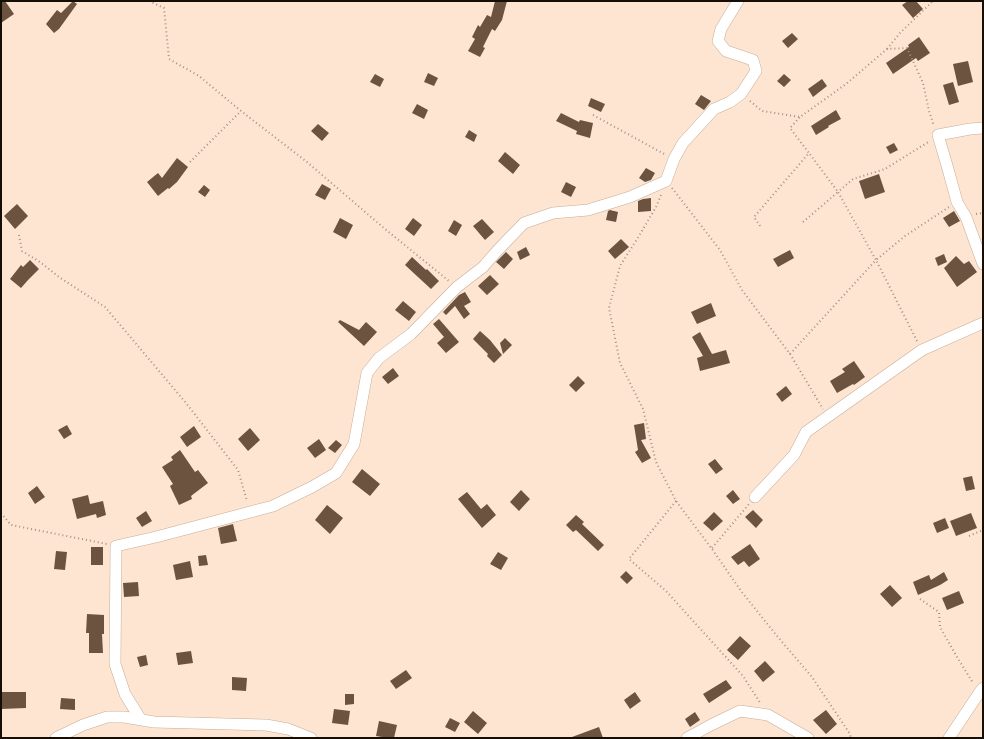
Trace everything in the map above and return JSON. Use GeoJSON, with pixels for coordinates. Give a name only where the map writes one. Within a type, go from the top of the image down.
{"type":"FeatureCollection","features":[{"type":"Feature","properties":{"kind":"street"},"geometry":{"type":"LineString","coordinates":[[141,720],[125,694],[115,664],[116,546],[273,506],[312,487],[336,473],[354,444],[367,373],[379,358],[411,334],[456,287],[483,267],[524,223],[553,213],[588,210],[630,196],[666,181],[674,159],[683,143],[714,109],[730,102],[741,94],[756,71],[753,60],[726,51],[718,41],[722,29],[738,1]]}},
{"type":"Feature","properties":{"kind":"street"},"geometry":{"type":"LineString","coordinates":[[983,128],[970,129],[938,136],[957,202],[966,217],[983,264]]}},
{"type":"Feature","properties":{"kind":"street"},"geometry":{"type":"LineString","coordinates":[[755,497],[794,455],[806,432],[922,350],[983,323]]}},
{"type":"Feature","properties":{"kind":"street"},"geometry":{"type":"LineString","coordinates":[[949,738],[981,690]]}},
{"type":"Feature","properties":{"kind":"street"},"geometry":{"type":"LineString","coordinates":[[687,738],[740,711],[768,715],[808,738]]}},
{"type":"Feature","properties":{"kind":"street"},"geometry":{"type":"LineString","coordinates":[[56,738],[83,725],[107,717],[124,717],[154,722],[266,725],[288,729],[311,738]]}},
{"type":"Feature","properties":{"kind":"path"},"geometry":{"type":"LineString","coordinates":[[150,1],[164,8],[169,59],[198,76],[307,162],[456,287]]}},
{"type":"Feature","properties":{"kind":"path"},"geometry":{"type":"LineString","coordinates":[[922,350],[876,260],[838,192],[790,128],[800,117],[846,84],[887,49],[900,33],[933,1]]}},
{"type":"Feature","properties":{"kind":"path"},"geometry":{"type":"LineString","coordinates":[[803,222],[853,179],[885,169],[938,136],[929,112],[923,83],[907,48],[887,49]]}},
{"type":"Feature","properties":{"kind":"path"},"geometry":{"type":"LineString","coordinates":[[741,94],[762,111],[800,117]]}},
{"type":"Feature","properties":{"kind":"path"},"geometry":{"type":"LineString","coordinates":[[190,162],[241,111]]}},
{"type":"Feature","properties":{"kind":"path"},"geometry":{"type":"LineString","coordinates":[[593,116],[674,159]]}},
{"type":"Feature","properties":{"kind":"path"},"geometry":{"type":"LineString","coordinates":[[760,226],[754,217],[809,153]]}},
{"type":"Feature","properties":{"kind":"path"},"geometry":{"type":"LineString","coordinates":[[666,181],[720,250],[742,290],[790,354],[828,416]]}},
{"type":"Feature","properties":{"kind":"path"},"geometry":{"type":"LineString","coordinates":[[666,181],[656,207],[620,266],[609,308],[620,362],[643,409],[656,462],[676,501],[741,591],[812,677],[850,734],[851,738]]}},
{"type":"Feature","properties":{"kind":"path"},"geometry":{"type":"LineString","coordinates":[[790,354],[876,260],[905,236],[957,202]]}},
{"type":"Feature","properties":{"kind":"path"},"geometry":{"type":"LineString","coordinates":[[20,235],[22,251],[105,307],[186,403],[238,470],[250,512]]}},
{"type":"Feature","properties":{"kind":"path"},"geometry":{"type":"LineString","coordinates":[[712,549],[755,497]]}},
{"type":"Feature","properties":{"kind":"path"},"geometry":{"type":"LineString","coordinates":[[676,501],[630,559],[666,592],[743,676],[768,715]]}},
{"type":"Feature","properties":{"kind":"path"},"geometry":{"type":"LineString","coordinates":[[1,513],[11,525],[116,546]]}},
{"type":"Feature","properties":{"kind":"path"},"geometry":{"type":"LineString","coordinates":[[969,536],[983,530]]}},
{"type":"Feature","properties":{"kind":"path"},"geometry":{"type":"LineString","coordinates":[[920,599],[939,612],[940,627],[957,658],[981,690]]}},
{"type":"Feature","properties":{"kind":"building"},"geometry":{"type":"Polygon","coordinates":[[[1,1],[5,1],[14,14],[1,23],[1,1]]]}},
{"type":"Feature","properties":{"kind":"building"},"geometry":{"type":"Polygon","coordinates":[[[73,1],[77,4],[59,29],[54,33],[46,24],[57,10],[61,13],[73,1]]]}},
{"type":"Feature","properties":{"kind":"building"},"geometry":{"type":"Polygon","coordinates":[[[495,1],[507,1],[502,20],[495,31],[492,29],[480,57],[468,51],[475,39],[472,37],[478,25],[480,27],[487,15],[491,17],[495,1]]]}},
{"type":"Feature","properties":{"kind":"building"},"geometry":{"type":"Polygon","coordinates":[[[908,1],[916,1],[923,9],[913,18],[902,5],[908,1]]]}},
{"type":"Feature","properties":{"kind":"building"},"geometry":{"type":"Polygon","coordinates":[[[792,33],[798,39],[788,48],[782,41],[792,33]]]}},
{"type":"Feature","properties":{"kind":"building"},"geometry":{"type":"Polygon","coordinates":[[[919,37],[930,53],[918,61],[916,58],[893,74],[886,63],[909,47],[908,45],[919,37]]]}},
{"type":"Feature","properties":{"kind":"building"},"geometry":{"type":"Polygon","coordinates":[[[968,61],[973,82],[958,86],[953,64],[968,61]]]}},
{"type":"Feature","properties":{"kind":"building"},"geometry":{"type":"Polygon","coordinates":[[[428,73],[438,78],[434,86],[424,82],[428,73]]]}},
{"type":"Feature","properties":{"kind":"building"},"geometry":{"type":"Polygon","coordinates":[[[375,74],[384,79],[380,87],[370,82],[375,74]]]}},
{"type":"Feature","properties":{"kind":"building"},"geometry":{"type":"Polygon","coordinates":[[[784,74],[791,80],[784,87],[777,81],[784,74]]]}},
{"type":"Feature","properties":{"kind":"building"},"geometry":{"type":"Polygon","coordinates":[[[822,79],[827,86],[813,97],[808,89],[822,79]]]}},
{"type":"Feature","properties":{"kind":"building"},"geometry":{"type":"Polygon","coordinates":[[[953,82],[959,102],[949,105],[943,85],[953,82]]]}},
{"type":"Feature","properties":{"kind":"building"},"geometry":{"type":"Polygon","coordinates":[[[701,95],[711,101],[704,110],[695,104],[701,95]]]}},
{"type":"Feature","properties":{"kind":"building"},"geometry":{"type":"Polygon","coordinates":[[[591,98],[605,104],[601,112],[588,106],[591,98]]]}},
{"type":"Feature","properties":{"kind":"building"},"geometry":{"type":"Polygon","coordinates":[[[417,104],[428,110],[424,119],[412,113],[417,104]]]}},
{"type":"Feature","properties":{"kind":"building"},"geometry":{"type":"Polygon","coordinates":[[[836,110],[841,119],[816,135],[811,126],[836,110]]]}},
{"type":"Feature","properties":{"kind":"building"},"geometry":{"type":"Polygon","coordinates":[[[561,113],[579,122],[580,120],[593,123],[590,138],[576,134],[577,131],[556,121],[561,113]]]}},
{"type":"Feature","properties":{"kind":"building"},"geometry":{"type":"Polygon","coordinates":[[[318,124],[329,133],[322,141],[311,131],[318,124]]]}},
{"type":"Feature","properties":{"kind":"building"},"geometry":{"type":"Polygon","coordinates":[[[469,130],[477,135],[474,142],[465,137],[469,130]]]}},
{"type":"Feature","properties":{"kind":"building"},"geometry":{"type":"Polygon","coordinates":[[[894,143],[898,150],[890,154],[886,147],[894,143]]]}},
{"type":"Feature","properties":{"kind":"building"},"geometry":{"type":"Polygon","coordinates":[[[505,152],[520,165],[513,174],[498,161],[505,152]]]}},
{"type":"Feature","properties":{"kind":"building"},"geometry":{"type":"Polygon","coordinates":[[[177,158],[188,167],[177,182],[158,196],[147,182],[158,173],[162,178],[177,158]]]}},
{"type":"Feature","properties":{"kind":"building"},"geometry":{"type":"Polygon","coordinates":[[[646,168],[655,173],[651,180],[645,182],[639,178],[646,168]]]}},
{"type":"Feature","properties":{"kind":"building"},"geometry":{"type":"Polygon","coordinates":[[[879,174],[885,192],[865,199],[859,181],[879,174]]]}},
{"type":"Feature","properties":{"kind":"building"},"geometry":{"type":"Polygon","coordinates":[[[566,182],[576,187],[571,197],[561,192],[566,182]]]}},
{"type":"Feature","properties":{"kind":"building"},"geometry":{"type":"Polygon","coordinates":[[[322,184],[331,189],[325,200],[315,195],[322,184]]]}},
{"type":"Feature","properties":{"kind":"building"},"geometry":{"type":"Polygon","coordinates":[[[204,185],[210,190],[205,197],[198,192],[204,185]]]}},
{"type":"Feature","properties":{"kind":"building"},"geometry":{"type":"Polygon","coordinates":[[[651,198],[651,211],[638,212],[638,201],[651,198]]]}},
{"type":"Feature","properties":{"kind":"building"},"geometry":{"type":"Polygon","coordinates":[[[17,204],[28,216],[15,229],[4,216],[17,204]]]}},
{"type":"Feature","properties":{"kind":"building"},"geometry":{"type":"Polygon","coordinates":[[[608,211],[618,212],[616,222],[606,220],[608,211]]]}},
{"type":"Feature","properties":{"kind":"building"},"geometry":{"type":"Polygon","coordinates":[[[954,211],[960,221],[949,227],[943,218],[954,211]]]}},
{"type":"Feature","properties":{"kind":"building"},"geometry":{"type":"Polygon","coordinates":[[[340,218],[353,225],[346,239],[333,232],[340,218]]]}},
{"type":"Feature","properties":{"kind":"building"},"geometry":{"type":"Polygon","coordinates":[[[413,218],[422,225],[414,236],[405,229],[413,218]]]}},
{"type":"Feature","properties":{"kind":"building"},"geometry":{"type":"Polygon","coordinates":[[[482,219],[494,232],[485,240],[473,226],[482,219]]]}},
{"type":"Feature","properties":{"kind":"building"},"geometry":{"type":"Polygon","coordinates":[[[454,220],[462,225],[456,236],[448,231],[454,220]]]}},
{"type":"Feature","properties":{"kind":"building"},"geometry":{"type":"Polygon","coordinates":[[[621,239],[629,247],[615,259],[608,251],[621,239]]]}},
{"type":"Feature","properties":{"kind":"building"},"geometry":{"type":"Polygon","coordinates":[[[526,247],[530,255],[520,260],[517,252],[526,247]]]}},
{"type":"Feature","properties":{"kind":"building"},"geometry":{"type":"Polygon","coordinates":[[[790,250],[794,258],[778,267],[773,259],[790,250]]]}},
{"type":"Feature","properties":{"kind":"building"},"geometry":{"type":"Polygon","coordinates":[[[506,252],[513,259],[504,269],[496,262],[506,252]]]}},
{"type":"Feature","properties":{"kind":"building"},"geometry":{"type":"Polygon","coordinates":[[[944,254],[947,262],[938,266],[935,258],[944,254]]]}},
{"type":"Feature","properties":{"kind":"building"},"geometry":{"type":"Polygon","coordinates":[[[956,256],[964,264],[969,261],[977,272],[957,287],[944,268],[956,256]]]}},
{"type":"Feature","properties":{"kind":"building"},"geometry":{"type":"Polygon","coordinates":[[[412,257],[439,281],[431,289],[405,265],[412,257]]]}},
{"type":"Feature","properties":{"kind":"building"},"geometry":{"type":"Polygon","coordinates":[[[30,260],[39,269],[21,288],[10,279],[21,265],[23,267],[30,260]]]}},
{"type":"Feature","properties":{"kind":"building"},"geometry":{"type":"Polygon","coordinates":[[[490,275],[499,284],[487,295],[478,286],[490,275]]]}},
{"type":"Feature","properties":{"kind":"building"},"geometry":{"type":"Polygon","coordinates":[[[465,292],[471,302],[464,306],[470,314],[464,319],[455,306],[446,315],[443,312],[459,295],[465,292]]]}},
{"type":"Feature","properties":{"kind":"building"},"geometry":{"type":"Polygon","coordinates":[[[403,301],[416,312],[409,321],[395,310],[403,301]]]}},
{"type":"Feature","properties":{"kind":"building"},"geometry":{"type":"Polygon","coordinates":[[[711,303],[716,316],[697,324],[691,312],[711,303]]]}},
{"type":"Feature","properties":{"kind":"building"},"geometry":{"type":"Polygon","coordinates":[[[439,319],[459,342],[446,353],[437,343],[444,337],[433,324],[439,319]]]}},
{"type":"Feature","properties":{"kind":"building"},"geometry":{"type":"Polygon","coordinates":[[[340,320],[359,330],[366,322],[377,332],[364,346],[338,322],[340,320]]]}},
{"type":"Feature","properties":{"kind":"building"},"geometry":{"type":"Polygon","coordinates":[[[480,331],[490,340],[502,355],[494,363],[487,356],[488,354],[473,339],[480,331]]]}},
{"type":"Feature","properties":{"kind":"building"},"geometry":{"type":"Polygon","coordinates":[[[700,332],[712,354],[726,350],[730,363],[700,371],[697,358],[703,356],[692,337],[700,332]]]}},
{"type":"Feature","properties":{"kind":"building"},"geometry":{"type":"Polygon","coordinates":[[[505,338],[512,345],[503,354],[500,343],[505,338]]]}},
{"type":"Feature","properties":{"kind":"building"},"geometry":{"type":"Polygon","coordinates":[[[854,361],[865,377],[854,385],[853,384],[837,393],[830,381],[845,372],[842,369],[854,361]]]}},
{"type":"Feature","properties":{"kind":"building"},"geometry":{"type":"Polygon","coordinates":[[[393,368],[399,376],[388,384],[382,377],[393,368]]]}},
{"type":"Feature","properties":{"kind":"building"},"geometry":{"type":"Polygon","coordinates":[[[578,376],[585,383],[576,392],[569,385],[578,376]]]}},
{"type":"Feature","properties":{"kind":"building"},"geometry":{"type":"Polygon","coordinates":[[[786,386],[792,394],[782,402],[776,394],[786,386]]]}},
{"type":"Feature","properties":{"kind":"building"},"geometry":{"type":"Polygon","coordinates":[[[644,423],[646,439],[641,440],[651,458],[642,463],[635,452],[638,450],[634,425],[644,423]]]}},
{"type":"Feature","properties":{"kind":"building"},"geometry":{"type":"Polygon","coordinates":[[[67,425],[72,434],[64,439],[58,430],[67,425]]]}},
{"type":"Feature","properties":{"kind":"building"},"geometry":{"type":"Polygon","coordinates":[[[194,426],[201,437],[187,447],[180,437],[194,426]]]}},
{"type":"Feature","properties":{"kind":"building"},"geometry":{"type":"Polygon","coordinates":[[[250,428],[260,440],[248,451],[238,439],[250,428]]]}},
{"type":"Feature","properties":{"kind":"building"},"geometry":{"type":"Polygon","coordinates":[[[319,439],[326,450],[315,458],[307,448],[319,439]]]}},
{"type":"Feature","properties":{"kind":"building"},"geometry":{"type":"Polygon","coordinates":[[[336,440],[342,445],[335,453],[328,448],[336,440]]]}},
{"type":"Feature","properties":{"kind":"building"},"geometry":{"type":"Polygon","coordinates":[[[180,450],[195,472],[198,470],[208,483],[191,496],[192,499],[179,505],[170,486],[173,484],[162,467],[173,460],[171,457],[180,450]]]}},
{"type":"Feature","properties":{"kind":"building"},"geometry":{"type":"Polygon","coordinates":[[[715,459],[723,469],[716,474],[708,464],[715,459]]]}},
{"type":"Feature","properties":{"kind":"building"},"geometry":{"type":"Polygon","coordinates":[[[362,469],[380,484],[370,496],[352,482],[362,469]]]}},
{"type":"Feature","properties":{"kind":"building"},"geometry":{"type":"Polygon","coordinates":[[[972,476],[975,489],[966,491],[963,478],[972,476]]]}},
{"type":"Feature","properties":{"kind":"building"},"geometry":{"type":"Polygon","coordinates":[[[37,486],[45,497],[35,504],[28,493],[37,486]]]}},
{"type":"Feature","properties":{"kind":"building"},"geometry":{"type":"Polygon","coordinates":[[[521,490],[530,499],[519,511],[510,502],[521,490]]]}},
{"type":"Feature","properties":{"kind":"building"},"geometry":{"type":"Polygon","coordinates":[[[733,490],[740,499],[733,504],[726,496],[733,490]]]}},
{"type":"Feature","properties":{"kind":"building"},"geometry":{"type":"Polygon","coordinates":[[[467,492],[481,509],[487,504],[496,515],[482,528],[458,499],[467,492]]]}},
{"type":"Feature","properties":{"kind":"building"},"geometry":{"type":"Polygon","coordinates":[[[88,495],[90,504],[103,501],[106,515],[97,518],[96,514],[77,519],[72,499],[88,495]]]}},
{"type":"Feature","properties":{"kind":"building"},"geometry":{"type":"Polygon","coordinates":[[[327,505],[343,518],[330,534],[315,520],[327,505]]]}},
{"type":"Feature","properties":{"kind":"building"},"geometry":{"type":"Polygon","coordinates":[[[753,510],[763,520],[756,528],[745,517],[753,510]]]}},
{"type":"Feature","properties":{"kind":"building"},"geometry":{"type":"Polygon","coordinates":[[[146,511],[152,521],[142,527],[136,518],[146,511]]]}},
{"type":"Feature","properties":{"kind":"building"},"geometry":{"type":"Polygon","coordinates":[[[714,512],[723,521],[712,531],[703,523],[714,512]]]}},
{"type":"Feature","properties":{"kind":"building"},"geometry":{"type":"Polygon","coordinates":[[[971,513],[977,528],[956,536],[950,521],[971,513]]]}},
{"type":"Feature","properties":{"kind":"building"},"geometry":{"type":"Polygon","coordinates":[[[576,515],[584,522],[582,524],[604,545],[598,551],[576,530],[573,532],[566,525],[576,515]]]}},
{"type":"Feature","properties":{"kind":"building"},"geometry":{"type":"Polygon","coordinates":[[[945,518],[949,528],[937,533],[933,523],[945,518]]]}},
{"type":"Feature","properties":{"kind":"building"},"geometry":{"type":"Polygon","coordinates":[[[233,524],[237,541],[221,544],[218,528],[233,524]]]}},
{"type":"Feature","properties":{"kind":"building"},"geometry":{"type":"Polygon","coordinates":[[[750,544],[760,559],[749,567],[744,561],[738,565],[731,557],[750,544]]]}},
{"type":"Feature","properties":{"kind":"building"},"geometry":{"type":"Polygon","coordinates":[[[91,547],[103,547],[103,565],[91,565],[91,547]]]}},
{"type":"Feature","properties":{"kind":"building"},"geometry":{"type":"Polygon","coordinates":[[[56,551],[67,552],[65,570],[54,569],[56,551]]]}},
{"type":"Feature","properties":{"kind":"building"},"geometry":{"type":"Polygon","coordinates":[[[498,552],[508,558],[501,570],[490,564],[498,552]]]}},
{"type":"Feature","properties":{"kind":"building"},"geometry":{"type":"Polygon","coordinates":[[[206,555],[208,565],[199,566],[198,556],[206,555]]]}},
{"type":"Feature","properties":{"kind":"building"},"geometry":{"type":"Polygon","coordinates":[[[190,561],[193,577],[176,580],[173,565],[190,561]]]}},
{"type":"Feature","properties":{"kind":"building"},"geometry":{"type":"Polygon","coordinates":[[[626,571],[633,578],[627,584],[620,577],[626,571]]]}},
{"type":"Feature","properties":{"kind":"building"},"geometry":{"type":"Polygon","coordinates":[[[944,572],[948,580],[918,595],[913,582],[929,575],[931,580],[944,572]]]}},
{"type":"Feature","properties":{"kind":"building"},"geometry":{"type":"Polygon","coordinates":[[[138,582],[139,596],[124,597],[123,583],[138,582]]]}},
{"type":"Feature","properties":{"kind":"building"},"geometry":{"type":"Polygon","coordinates":[[[890,585],[902,598],[892,607],[880,594],[890,585]]]}},
{"type":"Feature","properties":{"kind":"building"},"geometry":{"type":"Polygon","coordinates":[[[959,591],[964,603],[947,610],[942,598],[959,591]]]}},
{"type":"Feature","properties":{"kind":"building"},"geometry":{"type":"Polygon","coordinates":[[[87,614],[104,615],[104,634],[102,634],[103,653],[89,653],[89,633],[86,633],[87,614]]]}},
{"type":"Feature","properties":{"kind":"building"},"geometry":{"type":"Polygon","coordinates":[[[740,636],[751,646],[738,660],[727,650],[740,636]]]}},
{"type":"Feature","properties":{"kind":"building"},"geometry":{"type":"Polygon","coordinates":[[[191,651],[193,663],[178,665],[176,653],[191,651]]]}},
{"type":"Feature","properties":{"kind":"building"},"geometry":{"type":"Polygon","coordinates":[[[146,655],[148,665],[140,667],[137,657],[146,655]]]}},
{"type":"Feature","properties":{"kind":"building"},"geometry":{"type":"Polygon","coordinates":[[[765,661],[775,672],[763,682],[754,671],[765,661]]]}},
{"type":"Feature","properties":{"kind":"building"},"geometry":{"type":"Polygon","coordinates":[[[406,670],[412,678],[396,689],[390,681],[406,670]]]}},
{"type":"Feature","properties":{"kind":"building"},"geometry":{"type":"Polygon","coordinates":[[[232,677],[247,678],[246,691],[232,690],[232,677]]]}},
{"type":"Feature","properties":{"kind":"building"},"geometry":{"type":"Polygon","coordinates":[[[726,680],[732,688],[709,703],[703,694],[726,680]]]}},
{"type":"Feature","properties":{"kind":"building"},"geometry":{"type":"Polygon","coordinates":[[[1,692],[26,692],[26,708],[1,709],[1,692]]]}},
{"type":"Feature","properties":{"kind":"building"},"geometry":{"type":"Polygon","coordinates":[[[635,692],[641,701],[630,709],[624,700],[635,692]]]}},
{"type":"Feature","properties":{"kind":"building"},"geometry":{"type":"Polygon","coordinates":[[[345,694],[354,694],[354,704],[345,705],[345,694]]]}},
{"type":"Feature","properties":{"kind":"building"},"geometry":{"type":"Polygon","coordinates":[[[61,698],[75,699],[75,710],[60,709],[61,698]]]}},
{"type":"Feature","properties":{"kind":"building"},"geometry":{"type":"Polygon","coordinates":[[[334,709],[350,711],[348,725],[332,723],[334,709]]]}},
{"type":"Feature","properties":{"kind":"building"},"geometry":{"type":"Polygon","coordinates":[[[826,710],[837,724],[826,734],[813,720],[826,710]]]}},
{"type":"Feature","properties":{"kind":"building"},"geometry":{"type":"Polygon","coordinates":[[[473,711],[487,723],[478,734],[464,722],[473,711]]]}},
{"type":"Feature","properties":{"kind":"building"},"geometry":{"type":"Polygon","coordinates":[[[695,712],[700,720],[690,727],[685,719],[695,712]]]}},
{"type":"Feature","properties":{"kind":"building"},"geometry":{"type":"Polygon","coordinates":[[[450,718],[460,723],[455,732],[445,727],[450,718]]]}},
{"type":"Feature","properties":{"kind":"building"},"geometry":{"type":"Polygon","coordinates":[[[379,721],[397,725],[394,738],[376,736],[379,721]]]}},
{"type":"Feature","properties":{"kind":"building"},"geometry":{"type":"Polygon","coordinates":[[[599,727],[603,738],[572,738],[572,737],[599,727]]]}}]}
